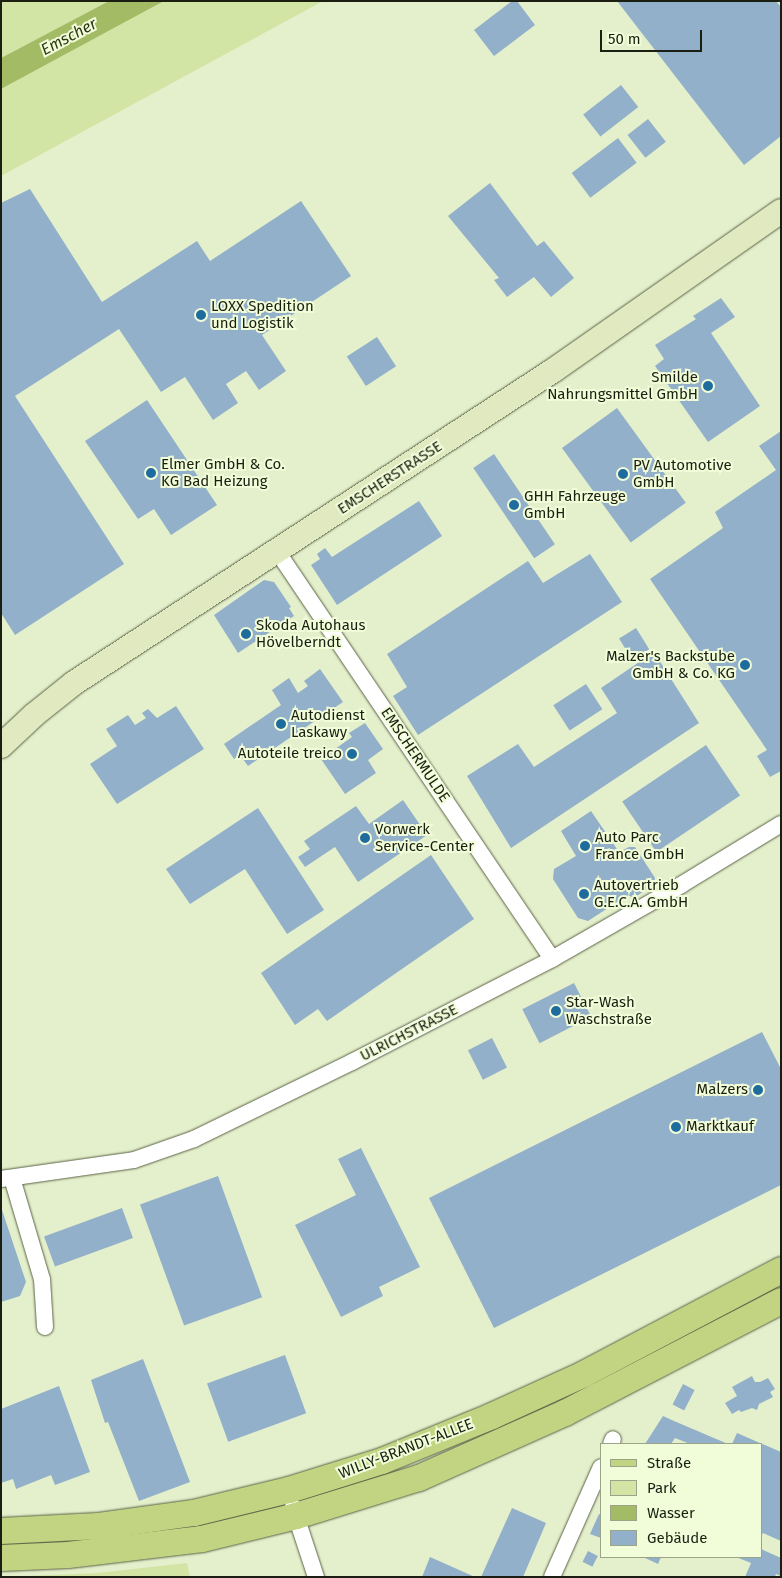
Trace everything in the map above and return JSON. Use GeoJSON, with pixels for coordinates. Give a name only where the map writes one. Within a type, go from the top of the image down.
{"type":"FeatureCollection","features":[{"type":"Feature","properties":{"kind":"main road","name":"WILLY-BRANDT-ALLEE"},"geometry":{"type":"LineString","coordinates":[[1,1531],[99,1526],[194,1513],[289,1490],[382,1461],[492,1416],[584,1374],[781,1270]]}},
{"type":"Feature","properties":{"kind":"main road","name":"WILLY-BRANDT-ALLEE"},"geometry":{"type":"LineString","coordinates":[[1,1558],[68,1556],[202,1539],[296,1516],[427,1474],[565,1413],[781,1301]]}},
{"type":"Feature","properties":{"kind":"street","name":"EMSCHERSTRASSE"},"geometry":{"type":"LineString","coordinates":[[1,746],[34,715],[74,683],[554,370],[781,211]]}},
{"type":"Feature","properties":{"kind":"street","name":"EMSCHERMULDE"},"geometry":{"type":"LineString","coordinates":[[277,551],[552,959]]}},
{"type":"Feature","properties":{"kind":"street","name":"ULRICHSTRASSE"},"geometry":{"type":"LineString","coordinates":[[45,1327],[42,1278],[7,1179],[134,1160],[194,1139],[352,1062],[552,959],[681,885],[781,824]]}},
{"type":"Feature","properties":{"kind":"street"},"geometry":{"type":"LineString","coordinates":[[552,1577],[600,1469]]}},
{"type":"Feature","properties":{"kind":"street"},"geometry":{"type":"LineString","coordinates":[[289,1490],[316,1577]]}},
{"type":"Feature","properties":{"kind":"green space"},"geometry":{"type":"Polygon","coordinates":[[[1,1],[109,1],[1,58],[1,1]]]}},
{"type":"Feature","properties":{"kind":"green space"},"geometry":{"type":"Polygon","coordinates":[[[164,1],[323,1],[1,176],[1,89],[164,1]]]}},
{"type":"Feature","properties":{"kind":"green space"},"geometry":{"type":"Polygon","coordinates":[[[187,1563],[190,1577],[1,1577],[97,1573],[187,1563]]]}},
{"type":"Feature","properties":{"kind":"water","name":"Emscher"},"geometry":{"type":"Polygon","coordinates":[[[109,1],[164,1],[1,89],[1,58],[109,1]]]}},
{"type":"Feature","properties":{"kind":"building"},"geometry":{"type":"Polygon","coordinates":[[[512,1],[517,1],[535,25],[494,56],[474,30],[512,1]]]}},
{"type":"Feature","properties":{"kind":"building"},"geometry":{"type":"Polygon","coordinates":[[[617,1],[776,1],[781,7],[781,136],[744,165],[617,1]]]}},
{"type":"Feature","properties":{"kind":"building"},"geometry":{"type":"Polygon","coordinates":[[[621,85],[638,107],[600,137],[583,115],[621,85]]]}},
{"type":"Feature","properties":{"kind":"building"},"geometry":{"type":"Polygon","coordinates":[[[648,119],[666,142],[645,158],[628,135],[648,119]]]}},
{"type":"Feature","properties":{"kind":"building"},"geometry":{"type":"Polygon","coordinates":[[[618,138],[637,163],[590,198],[572,173],[618,138]]]}},
{"type":"Feature","properties":{"kind":"building"},"geometry":{"type":"Polygon","coordinates":[[[490,183],[537,246],[544,241],[574,278],[551,297],[534,277],[507,297],[494,280],[499,278],[448,216],[490,183]]]}},
{"type":"Feature","properties":{"kind":"building"},"geometry":{"type":"Polygon","coordinates":[[[30,189],[102,302],[197,241],[210,261],[301,201],[351,276],[262,335],[286,371],[259,390],[246,371],[226,384],[238,403],[213,420],[185,377],[161,392],[119,329],[15,396],[124,564],[15,635],[1,613],[1,203],[30,189]]]}},
{"type":"Feature","properties":{"kind":"building","name":"Smilde Nahrungsmittel GmbH"},"geometry":{"type":"Polygon","coordinates":[[[721,298],[735,317],[711,333],[760,406],[708,442],[655,366],[664,359],[655,345],[696,319],[693,316],[721,298]]]}},
{"type":"Feature","properties":{"kind":"building"},"geometry":{"type":"Polygon","coordinates":[[[377,337],[396,366],[366,386],[347,357],[377,337]]]}},
{"type":"Feature","properties":{"kind":"building","name":"Elmer GmbH & Co. KG Bad Heizung"},"geometry":{"type":"Polygon","coordinates":[[[147,400],[217,505],[171,535],[154,509],[138,519],[85,441],[147,400]]]}},
{"type":"Feature","properties":{"kind":"building","name":"PV Automotive GmbH"},"geometry":{"type":"Polygon","coordinates":[[[617,408],[686,503],[631,543],[562,448],[617,408]]]}},
{"type":"Feature","properties":{"kind":"building","name":"Malzer's Backstube GmbH & Co. KG"},"geometry":{"type":"Polygon","coordinates":[[[781,431],[781,771],[770,777],[757,756],[767,750],[650,579],[723,528],[715,512],[776,470],[759,446],[781,431]]]}},
{"type":"Feature","properties":{"kind":"building","name":"GHH Fahrzeuge GmbH"},"geometry":{"type":"Polygon","coordinates":[[[494,454],[555,544],[534,558],[473,468],[494,454]]]}},
{"type":"Feature","properties":{"kind":"building"},"geometry":{"type":"Polygon","coordinates":[[[419,501],[442,536],[337,605],[311,565],[320,559],[317,554],[325,548],[332,557],[419,501]]]}},
{"type":"Feature","properties":{"kind":"building"},"geometry":{"type":"Polygon","coordinates":[[[590,554],[622,602],[418,735],[393,696],[407,687],[387,654],[528,561],[543,583],[590,554]]]}},
{"type":"Feature","properties":{"kind":"building","name":"Skoda Autohaus Hövelberndt"},"geometry":{"type":"Polygon","coordinates":[[[264,580],[274,582],[291,607],[289,608],[294,616],[238,653],[214,615],[264,580]]]}},
{"type":"Feature","properties":{"kind":"building"},"geometry":{"type":"Polygon","coordinates":[[[636,628],[649,649],[632,660],[619,639],[636,628]]]}},
{"type":"Feature","properties":{"kind":"building"},"geometry":{"type":"Polygon","coordinates":[[[654,652],[699,723],[511,848],[467,776],[518,744],[534,767],[617,713],[601,688],[654,652]]]}},
{"type":"Feature","properties":{"kind":"building","name":"Autodienst Laskawy"},"geometry":{"type":"Polygon","coordinates":[[[320,669],[343,702],[248,766],[240,755],[234,759],[224,744],[281,705],[272,690],[289,678],[298,693],[308,686],[304,681],[320,669]]]}},
{"type":"Feature","properties":{"kind":"building"},"geometry":{"type":"Polygon","coordinates":[[[586,684],[602,709],[570,730],[553,705],[586,684]]]}},
{"type":"Feature","properties":{"kind":"building"},"geometry":{"type":"Polygon","coordinates":[[[176,706],[204,749],[117,804],[90,764],[117,746],[106,729],[128,715],[135,725],[146,718],[142,713],[148,709],[157,718],[176,706]]]}},
{"type":"Feature","properties":{"kind":"building","name":"Autoteile treico"},"geometry":{"type":"Polygon","coordinates":[[[365,723],[383,749],[368,760],[376,773],[345,794],[321,759],[352,737],[349,733],[365,723]]]}},
{"type":"Feature","properties":{"kind":"building"},"geometry":{"type":"Polygon","coordinates":[[[706,745],[740,796],[656,852],[622,801],[706,745]]]}},
{"type":"Feature","properties":{"kind":"building","name":"Vorwerk Service-Center"},"geometry":{"type":"Polygon","coordinates":[[[403,800],[427,835],[358,882],[335,847],[305,867],[298,857],[310,849],[304,841],[356,806],[369,824],[403,800]]]}},
{"type":"Feature","properties":{"kind":"building"},"geometry":{"type":"Polygon","coordinates":[[[258,808],[324,910],[287,934],[245,869],[190,904],[166,869],[258,808]]]}},
{"type":"Feature","properties":{"kind":"building"},"geometry":{"type":"Polygon","coordinates":[[[591,811],[619,852],[629,847],[635,847],[655,878],[654,884],[634,898],[628,895],[588,921],[578,918],[553,879],[554,869],[576,856],[561,831],[591,811]]]}},
{"type":"Feature","properties":{"kind":"building"},"geometry":{"type":"Polygon","coordinates":[[[431,855],[474,919],[327,1021],[318,1009],[295,1025],[261,973],[431,855]]]}},
{"type":"Feature","properties":{"kind":"building","name":"Star-Wash Waschstraße"},"geometry":{"type":"Polygon","coordinates":[[[574,983],[591,1017],[540,1043],[522,1009],[574,983]]]}},
{"type":"Feature","properties":{"kind":"building","name":"Marktkauf"},"geometry":{"type":"Polygon","coordinates":[[[762,1032],[781,1069],[781,1185],[494,1328],[429,1198],[762,1032]]]}},
{"type":"Feature","properties":{"kind":"building"},"geometry":{"type":"Polygon","coordinates":[[[492,1038],[507,1067],[483,1080],[468,1050],[492,1038]]]}},
{"type":"Feature","properties":{"kind":"building"},"geometry":{"type":"Polygon","coordinates":[[[361,1148],[420,1267],[379,1287],[383,1296],[341,1317],[295,1225],[356,1195],[338,1159],[361,1148]]]}},
{"type":"Feature","properties":{"kind":"building"},"geometry":{"type":"Polygon","coordinates":[[[218,1176],[262,1297],[184,1326],[140,1204],[218,1176]]]}},
{"type":"Feature","properties":{"kind":"building"},"geometry":{"type":"Polygon","coordinates":[[[1,1207],[26,1282],[20,1296],[1,1302],[1,1207]]]}},
{"type":"Feature","properties":{"kind":"building"},"geometry":{"type":"Polygon","coordinates":[[[122,1208],[133,1238],[55,1266],[44,1236],[122,1208]]]}},
{"type":"Feature","properties":{"kind":"building"},"geometry":{"type":"Polygon","coordinates":[[[285,1355],[306,1413],[228,1442],[207,1383],[285,1355]]]}},
{"type":"Feature","properties":{"kind":"building"},"geometry":{"type":"Polygon","coordinates":[[[143,1359],[190,1482],[139,1501],[108,1422],[105,1423],[91,1380],[143,1359]]]}},
{"type":"Feature","properties":{"kind":"building"},"geometry":{"type":"Polygon","coordinates":[[[752,1376],[755,1382],[768,1378],[775,1389],[770,1392],[773,1397],[759,1404],[757,1410],[752,1408],[741,1412],[739,1410],[732,1414],[725,1403],[737,1396],[732,1387],[752,1376]]]}},
{"type":"Feature","properties":{"kind":"building"},"geometry":{"type":"Polygon","coordinates":[[[683,1384],[695,1390],[684,1410],[673,1404],[683,1384]]]}},
{"type":"Feature","properties":{"kind":"building"},"geometry":{"type":"Polygon","coordinates":[[[59,1386],[90,1472],[55,1485],[51,1475],[16,1489],[13,1479],[1,1483],[1,1409],[59,1386]]]}},
{"type":"Feature","properties":{"kind":"building"},"geometry":{"type":"Polygon","coordinates":[[[663,1416],[726,1443],[688,1443],[675,1438],[672,1443],[646,1443],[663,1416]]]}},
{"type":"Feature","properties":{"kind":"building"},"geometry":{"type":"Polygon","coordinates":[[[737,1433],[760,1443],[732,1443],[737,1433]]]}},
{"type":"Feature","properties":{"kind":"building"},"geometry":{"type":"Polygon","coordinates":[[[762,1444],[781,1452],[781,1541],[763,1533],[762,1535],[762,1444]]]}},
{"type":"Feature","properties":{"kind":"building"},"geometry":{"type":"Polygon","coordinates":[[[512,1508],[546,1523],[523,1577],[481,1577],[512,1508]]]}},
{"type":"Feature","properties":{"kind":"building"},"geometry":{"type":"Polygon","coordinates":[[[599,1514],[600,1538],[590,1534],[599,1514]]]}},
{"type":"Feature","properties":{"kind":"building"},"geometry":{"type":"Polygon","coordinates":[[[762,1549],[781,1558],[781,1576],[776,1574],[775,1577],[745,1577],[751,1563],[738,1558],[762,1558],[762,1549]]]}},
{"type":"Feature","properties":{"kind":"building"},"geometry":{"type":"Polygon","coordinates":[[[588,1551],[598,1556],[592,1567],[583,1562],[588,1551]]]}},
{"type":"Feature","properties":{"kind":"building"},"geometry":{"type":"Polygon","coordinates":[[[430,1557],[475,1577],[422,1577],[430,1557]]]}},
{"type":"Feature","properties":{"kind":"building"},"geometry":{"type":"Polygon","coordinates":[[[645,1558],[661,1558],[658,1564],[645,1558]]]}},
{"type":"Feature","properties":{"kind":"place","name":"LOXX Spedition und Logistik"},"geometry":{"type":"Point","coordinates":[201,315]}},
{"type":"Feature","properties":{"kind":"place","name":"Smilde Nahrungsmittel GmbH"},"geometry":{"type":"Point","coordinates":[708,386]}},
{"type":"Feature","properties":{"kind":"place","name":"Elmer GmbH & Co. KG Bad Heizung"},"geometry":{"type":"Point","coordinates":[151,473]}},
{"type":"Feature","properties":{"kind":"place","name":"PV Automotive GmbH"},"geometry":{"type":"Point","coordinates":[623,474]}},
{"type":"Feature","properties":{"kind":"place","name":"GHH Fahrzeuge GmbH"},"geometry":{"type":"Point","coordinates":[514,505]}},
{"type":"Feature","properties":{"kind":"place","name":"Skoda Autohaus Hövelberndt"},"geometry":{"type":"Point","coordinates":[246,634]}},
{"type":"Feature","properties":{"kind":"place","name":"Malzer's Backstube GmbH & Co. KG"},"geometry":{"type":"Point","coordinates":[745,665]}},
{"type":"Feature","properties":{"kind":"place","name":"Autodienst Laskawy"},"geometry":{"type":"Point","coordinates":[281,724]}},
{"type":"Feature","properties":{"kind":"place","name":"Autoteile treico"},"geometry":{"type":"Point","coordinates":[352,754]}},
{"type":"Feature","properties":{"kind":"place","name":"Vorwerk Service-Center"},"geometry":{"type":"Point","coordinates":[365,838]}},
{"type":"Feature","properties":{"kind":"place","name":"Auto Parc France GmbH"},"geometry":{"type":"Point","coordinates":[585,846]}},
{"type":"Feature","properties":{"kind":"place","name":"Autovertrieb G.E.C.A. GmbH"},"geometry":{"type":"Point","coordinates":[584,894]}},
{"type":"Feature","properties":{"kind":"place","name":"Star-Wash Waschstraße"},"geometry":{"type":"Point","coordinates":[556,1011]}},
{"type":"Feature","properties":{"kind":"place","name":"Malzers"},"geometry":{"type":"Point","coordinates":[758,1090]}},
{"type":"Feature","properties":{"kind":"place","name":"Marktkauf"},"geometry":{"type":"Point","coordinates":[676,1127]}}]}
